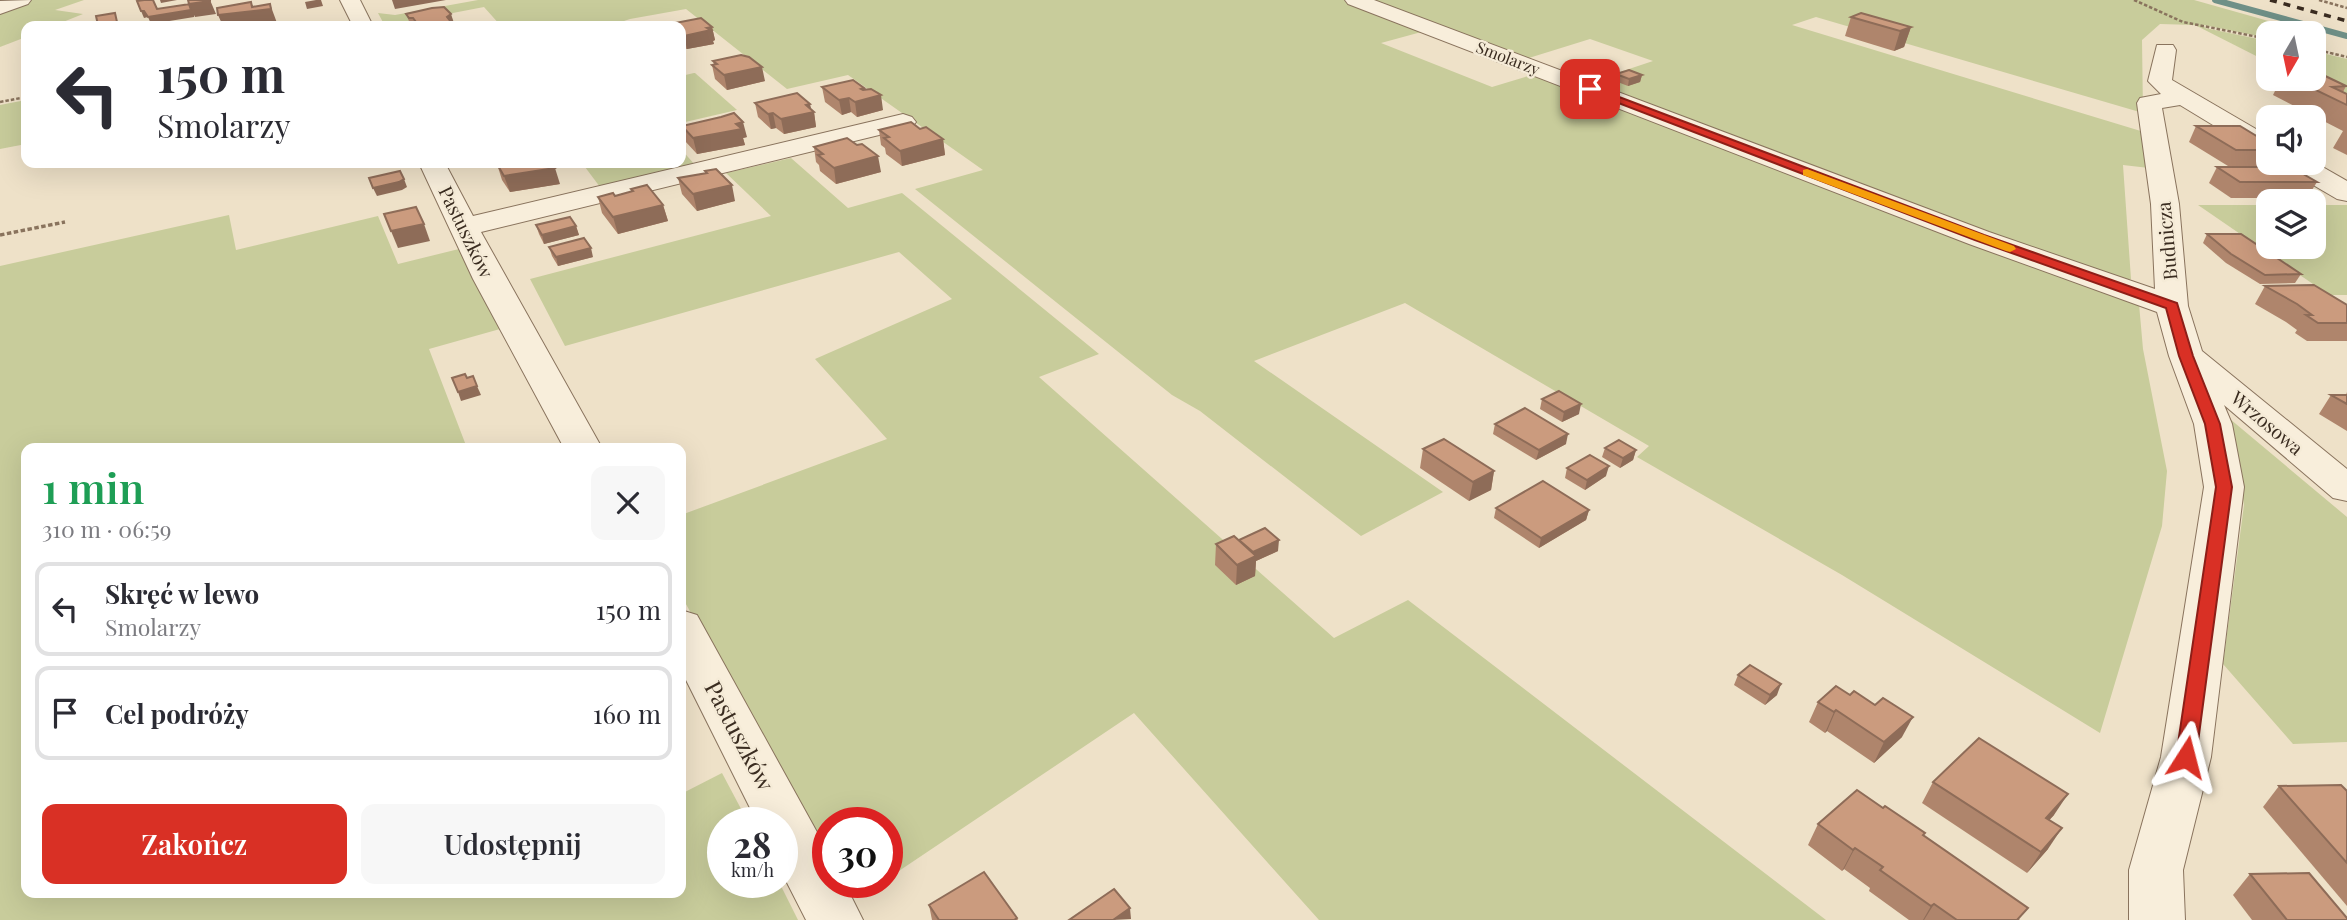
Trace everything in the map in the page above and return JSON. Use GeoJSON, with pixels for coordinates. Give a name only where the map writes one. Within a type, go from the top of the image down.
{"type":"FeatureCollection","features":[{"type":"Feature","properties":{"kind":"street"},"geometry":{"type":"LineString","coordinates":[[0,8],[21,0]]}},
{"type":"Feature","properties":{"kind":"street"},"geometry":{"type":"LineString","coordinates":[[350,0],[360,21]]}},
{"type":"Feature","properties":{"kind":"street","name":"Smolarzy"},"geometry":{"type":"LineString","coordinates":[[1355,0],[1979,238],[2172,306]]}},
{"type":"Feature","properties":{"kind":"street"},"geometry":{"type":"LineString","coordinates":[[2165,50],[2160,81],[2182,97],[2256,140]]}},
{"type":"Feature","properties":{"kind":"street","name":"Budnicza"},"geometry":{"type":"LineString","coordinates":[[2157,920],[2156,870],[2186,757],[2224,487],[2213,424],[2186,356],[2172,306],[2165,204],[2149,103],[2182,97]]}},
{"type":"Feature","properties":{"kind":"street"},"geometry":{"type":"LineString","coordinates":[[464,228],[902,122]]}},
{"type":"Feature","properties":{"kind":"street","name":"Pastuszków"},"geometry":{"type":"LineString","coordinates":[[434,168],[489,279],[580,443]]}},
{"type":"Feature","properties":{"kind":"street"},"geometry":{"type":"LineString","coordinates":[[2316,175],[2347,193]]}},
{"type":"Feature","properties":{"kind":"street","name":"Wrzosowa"},"geometry":{"type":"LineString","coordinates":[[2186,356],[2347,489]]}},
{"type":"Feature","properties":{"kind":"street","name":"Pastuszków"},"geometry":{"type":"LineString","coordinates":[[686,636],[835,920]]}},
{"type":"Feature","properties":{"kind":"path"},"geometry":{"type":"LineString","coordinates":[[2134,0],[2183,22],[2256,37]]}},
{"type":"Feature","properties":{"kind":"path"},"geometry":{"type":"LineString","coordinates":[[2319,0],[2347,8]]}},
{"type":"Feature","properties":{"kind":"path"},"geometry":{"type":"LineString","coordinates":[[2326,52],[2347,57]]}},
{"type":"Feature","properties":{"kind":"path"},"geometry":{"type":"LineString","coordinates":[[0,102],[21,98]]}},
{"type":"Feature","properties":{"kind":"path"},"geometry":{"type":"LineString","coordinates":[[0,235],[65,222]]}},
{"type":"Feature","properties":{"kind":"green space"},"geometry":{"type":"Polygon","coordinates":[[[0,0],[84,0],[55,10],[83,14],[66,21],[21,21],[21,39],[0,47],[0,0]]]}},
{"type":"Feature","properties":{"kind":"green space"},"geometry":{"type":"Polygon","coordinates":[[[478,0],[1344,0],[1425,31],[1381,43],[1492,87],[1535,74],[2139,304],[2143,349],[2167,471],[2162,526],[2100,733],[1842,575],[1637,457],[1649,446],[1405,303],[1254,361],[1443,492],[1361,536],[1200,411],[1172,395],[915,189],[983,170],[848,75],[787,89],[686,9],[624,21],[497,21],[484,7],[411,21],[382,21],[378,13],[395,15],[478,0]]]}},
{"type":"Feature","properties":{"kind":"green space"},"geometry":{"type":"Polygon","coordinates":[[[1370,0],[2194,0],[2268,21],[2256,21],[2256,36],[2204,25],[2205,28],[2256,39],[2256,56],[2195,25],[2160,24],[2142,40],[2143,113],[1816,17],[1792,25],[2144,132],[2149,168],[2123,165],[2131,279],[2107,280],[1587,83],[1653,61],[1590,39],[1522,60],[1370,0]]]}},
{"type":"Feature","properties":{"kind":"green space"},"geometry":{"type":"Polygon","coordinates":[[[2326,54],[2347,59],[2347,101],[2326,87],[2326,54]]]}},
{"type":"Feature","properties":{"kind":"green space"},"geometry":{"type":"Polygon","coordinates":[[[695,73],[737,110],[686,122],[686,75],[695,73]]]}},
{"type":"Feature","properties":{"kind":"green space"},"geometry":{"type":"Polygon","coordinates":[[[21,101],[21,145],[0,149],[0,105],[21,101]]]}},
{"type":"Feature","properties":{"kind":"green space"},"geometry":{"type":"Polygon","coordinates":[[[686,155],[695,165],[686,167],[686,155]]]}},
{"type":"Feature","properties":{"kind":"green space"},"geometry":{"type":"Polygon","coordinates":[[[791,158],[848,208],[902,193],[1099,354],[1039,377],[1334,638],[1408,600],[1826,920],[1319,920],[1134,713],[903,868],[903,807],[812,807],[812,834],[686,604],[686,513],[887,439],[815,359],[952,299],[899,252],[565,346],[530,279],[771,216],[726,173],[791,158]]]}},
{"type":"Feature","properties":{"kind":"green space"},"geometry":{"type":"Polygon","coordinates":[[[586,168],[682,168],[600,187],[586,168]]]}},
{"type":"Feature","properties":{"kind":"green space"},"geometry":{"type":"Polygon","coordinates":[[[2198,205],[2256,205],[2256,245],[2198,205]]]}},
{"type":"Feature","properties":{"kind":"green space"},"geometry":{"type":"Polygon","coordinates":[[[2326,205],[2347,205],[2347,295],[2329,295],[2277,259],[2326,259],[2326,205]]]}},
{"type":"Feature","properties":{"kind":"green space"},"geometry":{"type":"Polygon","coordinates":[[[229,215],[236,250],[378,216],[398,264],[463,248],[500,329],[429,349],[465,443],[21,443],[21,898],[686,898],[686,791],[722,773],[740,807],[707,807],[707,898],[787,898],[798,920],[0,920],[0,266],[229,215]]]}},
{"type":"Feature","properties":{"kind":"green space"},"geometry":{"type":"Polygon","coordinates":[[[2230,419],[2347,517],[2347,742],[2293,744],[2223,664],[2244,505],[2230,419]]]}},
{"type":"Feature","properties":{"kind":"building"},"geometry":{"type":"Polygon","coordinates":[[[153,0],[157,9],[189,4],[191,10],[148,17],[141,11],[137,1],[153,0]]]}},
{"type":"Feature","properties":{"kind":"building"},"geometry":{"type":"Polygon","coordinates":[[[188,0],[210,0],[210,1],[189,4],[188,0]]]}},
{"type":"Feature","properties":{"kind":"building"},"geometry":{"type":"Polygon","coordinates":[[[251,2],[252,7],[270,4],[271,9],[218,15],[217,8],[251,2]]]}},
{"type":"Feature","properties":{"kind":"building"},"geometry":{"type":"Polygon","coordinates":[[[444,7],[451,14],[447,17],[450,21],[415,21],[406,14],[444,7]]]}},
{"type":"Feature","properties":{"kind":"building"},"geometry":{"type":"Polygon","coordinates":[[[115,13],[117,21],[97,21],[96,16],[115,13]]]}},
{"type":"Feature","properties":{"kind":"building"},"geometry":{"type":"Polygon","coordinates":[[[1861,13],[1911,27],[1900,31],[1851,17],[1861,13]]]}},
{"type":"Feature","properties":{"kind":"building"},"geometry":{"type":"Polygon","coordinates":[[[701,18],[712,27],[707,28],[711,30],[686,36],[686,21],[701,18]]]}},
{"type":"Feature","properties":{"kind":"building"},"geometry":{"type":"Polygon","coordinates":[[[741,55],[749,57],[762,67],[724,75],[712,65],[717,64],[713,61],[741,55]]]}},
{"type":"Feature","properties":{"kind":"building"},"geometry":{"type":"Polygon","coordinates":[[[1629,70],[1642,75],[1629,79],[1616,74],[1629,70]]]}},
{"type":"Feature","properties":{"kind":"building"},"geometry":{"type":"Polygon","coordinates":[[[2326,76],[2346,86],[2332,87],[2347,94],[2347,105],[2318,91],[2326,91],[2326,76]]]}},
{"type":"Feature","properties":{"kind":"building"},"geometry":{"type":"Polygon","coordinates":[[[853,80],[864,88],[861,89],[871,89],[881,95],[855,102],[849,98],[839,100],[822,87],[853,80]]]}},
{"type":"Feature","properties":{"kind":"building"},"geometry":{"type":"Polygon","coordinates":[[[797,93],[810,104],[806,105],[814,112],[781,119],[773,113],[768,114],[755,103],[797,93]]]}},
{"type":"Feature","properties":{"kind":"building"},"geometry":{"type":"Polygon","coordinates":[[[734,113],[743,122],[736,124],[742,129],[693,138],[686,130],[686,125],[734,113]]]}},
{"type":"Feature","properties":{"kind":"building"},"geometry":{"type":"Polygon","coordinates":[[[911,122],[920,129],[926,127],[943,139],[900,151],[884,138],[889,137],[879,130],[911,122]]]}},
{"type":"Feature","properties":{"kind":"building"},"geometry":{"type":"Polygon","coordinates":[[[2196,126],[2240,126],[2256,136],[2256,150],[2236,150],[2196,126]]]}},
{"type":"Feature","properties":{"kind":"building"},"geometry":{"type":"Polygon","coordinates":[[[847,138],[857,145],[862,144],[878,156],[834,168],[818,155],[823,154],[814,147],[847,138]]]}},
{"type":"Feature","properties":{"kind":"building"},"geometry":{"type":"Polygon","coordinates":[[[2217,167],[2256,167],[2256,175],[2305,175],[2317,182],[2240,182],[2217,167]]]}},
{"type":"Feature","properties":{"kind":"building"},"geometry":{"type":"Polygon","coordinates":[[[499,168],[555,168],[504,176],[499,168]]]}},
{"type":"Feature","properties":{"kind":"building"},"geometry":{"type":"Polygon","coordinates":[[[716,169],[732,185],[693,194],[678,178],[707,173],[705,171],[716,169]]]}},
{"type":"Feature","properties":{"kind":"building"},"geometry":{"type":"Polygon","coordinates":[[[400,171],[404,179],[373,188],[369,178],[400,171]]]}},
{"type":"Feature","properties":{"kind":"building"},"geometry":{"type":"Polygon","coordinates":[[[647,185],[663,205],[613,217],[598,197],[613,193],[615,196],[647,185]]]}},
{"type":"Feature","properties":{"kind":"building"},"geometry":{"type":"Polygon","coordinates":[[[416,207],[424,224],[391,231],[384,214],[416,207]]]}},
{"type":"Feature","properties":{"kind":"building"},"geometry":{"type":"Polygon","coordinates":[[[570,217],[576,226],[542,235],[536,225],[570,217]]]}},
{"type":"Feature","properties":{"kind":"building"},"geometry":{"type":"Polygon","coordinates":[[[2207,234],[2241,234],[2256,244],[2256,259],[2278,259],[2301,274],[2265,275],[2231,254],[2207,234]]]}},
{"type":"Feature","properties":{"kind":"building"},"geometry":{"type":"Polygon","coordinates":[[[584,238],[591,248],[556,257],[549,247],[584,238]]]}},
{"type":"Feature","properties":{"kind":"building"},"geometry":{"type":"Polygon","coordinates":[[[2314,285],[2347,305],[2347,323],[2318,323],[2306,315],[2312,315],[2297,304],[2265,286],[2314,285]]]}},
{"type":"Feature","properties":{"kind":"building"},"geometry":{"type":"Polygon","coordinates":[[[465,374],[467,378],[473,376],[477,386],[458,392],[452,378],[465,374]]]}},
{"type":"Feature","properties":{"kind":"building"},"geometry":{"type":"Polygon","coordinates":[[[1559,391],[1581,404],[1564,412],[1542,399],[1559,391]]]}},
{"type":"Feature","properties":{"kind":"building"},"geometry":{"type":"Polygon","coordinates":[[[2331,395],[2347,395],[2347,404],[2331,395]]]}},
{"type":"Feature","properties":{"kind":"building"},"geometry":{"type":"Polygon","coordinates":[[[1525,408],[1568,434],[1539,450],[1495,424],[1525,408]]]}},
{"type":"Feature","properties":{"kind":"building"},"geometry":{"type":"Polygon","coordinates":[[[1444,439],[1494,471],[1473,482],[1423,449],[1444,439]]]}},
{"type":"Feature","properties":{"kind":"building"},"geometry":{"type":"Polygon","coordinates":[[[1619,440],[1636,450],[1623,458],[1605,448],[1619,440]]]}},
{"type":"Feature","properties":{"kind":"building"},"geometry":{"type":"Polygon","coordinates":[[[1590,455],[1609,466],[1587,480],[1567,468],[1590,455]]]}},
{"type":"Feature","properties":{"kind":"building"},"geometry":{"type":"Polygon","coordinates":[[[1543,481],[1589,510],[1541,538],[1496,508],[1543,481]]]}},
{"type":"Feature","properties":{"kind":"building"},"geometry":{"type":"Polygon","coordinates":[[[1265,528],[1279,540],[1253,552],[1239,540],[1265,528]]]}},
{"type":"Feature","properties":{"kind":"building"},"geometry":{"type":"Polygon","coordinates":[[[1234,536],[1256,556],[1237,565],[1216,544],[1234,536]]]}},
{"type":"Feature","properties":{"kind":"building"},"geometry":{"type":"Polygon","coordinates":[[[1750,665],[1781,684],[1770,695],[1738,675],[1750,665]]]}},
{"type":"Feature","properties":{"kind":"building"},"geometry":{"type":"Polygon","coordinates":[[[1836,686],[1850,695],[1854,691],[1875,705],[1883,698],[1913,717],[1884,742],[1836,710],[1834,712],[1818,702],[1836,686]]]}},
{"type":"Feature","properties":{"kind":"building"},"geometry":{"type":"Polygon","coordinates":[[[1979,738],[2068,794],[2046,818],[2062,828],[2041,852],[1933,782],[1979,738]]]}},
{"type":"Feature","properties":{"kind":"building"},"geometry":{"type":"Polygon","coordinates":[[[2341,785],[2347,791],[2347,863],[2279,786],[2341,785]]]}},
{"type":"Feature","properties":{"kind":"building"},"geometry":{"type":"Polygon","coordinates":[[[1857,790],[1925,833],[1923,835],[2028,908],[2017,920],[1957,920],[1934,904],[1931,906],[1880,870],[1883,867],[1855,848],[1853,850],[1818,824],[1857,790]]]}},
{"type":"Feature","properties":{"kind":"building"},"geometry":{"type":"Polygon","coordinates":[[[984,872],[1017,918],[939,920],[929,905],[984,872]]]}},
{"type":"Feature","properties":{"kind":"building"},"geometry":{"type":"Polygon","coordinates":[[[2309,873],[2347,920],[2287,920],[2250,874],[2309,873]]]}},
{"type":"Feature","properties":{"kind":"building"},"geometry":{"type":"Polygon","coordinates":[[[1114,889],[1130,908],[1113,920],[1069,920],[1114,889]]]}},
{"type":"Feature","properties":{"kind":"waterway"},"geometry":{"type":"LineString","coordinates":[[2215,0],[2347,36]]}},
{"type":"Feature","properties":{"kind":"railway"},"geometry":{"type":"LineString","coordinates":[[2270,0],[2347,21]]}},
{"type":"Feature","properties":{"kind":"slow traffic"},"geometry":{"type":"LineString","coordinates":[[1807,172],[2010,249]]}},
{"type":"Feature","properties":{"kind":"route"},"geometry":{"type":"LineString","coordinates":[[1590,89],[1979,238],[2172,306],[2186,356],[2213,424],[2224,487],[2186,757]]}}]}
